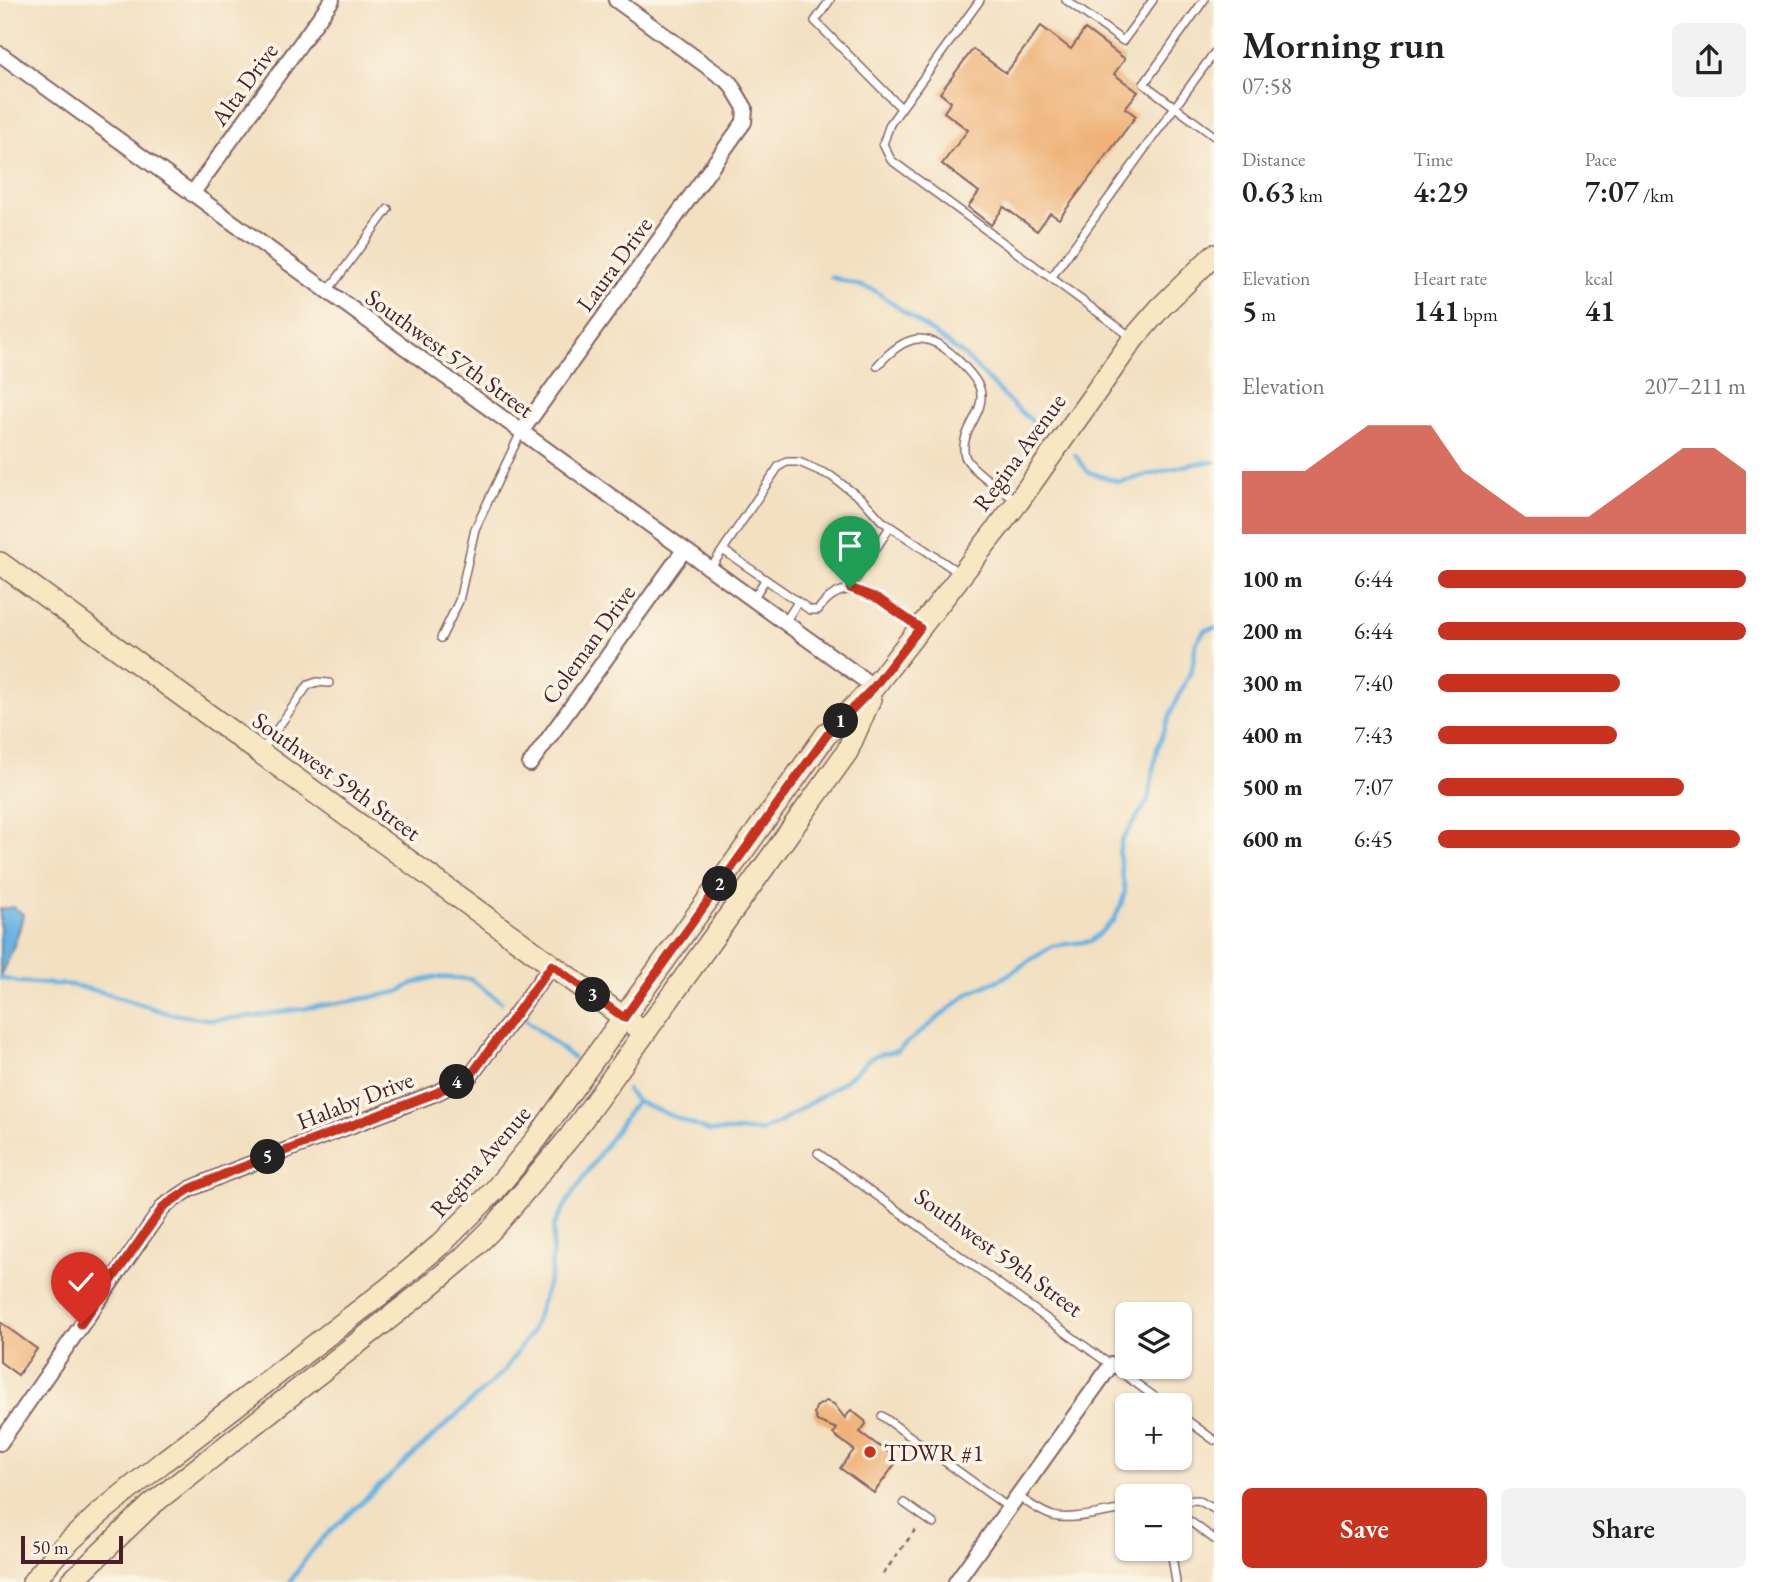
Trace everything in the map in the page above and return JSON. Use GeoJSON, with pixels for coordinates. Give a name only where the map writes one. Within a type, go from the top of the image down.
{"type":"FeatureCollection","features":[{"type":"Feature","properties":{"kind":"main road","name":"Regina Avenue"},"geometry":{"type":"LineString","coordinates":[[33,1582],[59,1550],[99,1514],[390,1287],[441,1244],[494,1191],[538,1138],[827,735],[874,687],[1018,502],[1134,338],[1214,255]]}},
{"type":"Feature","properties":{"kind":"main road","name":"Southwest 59th Street"},"geometry":{"type":"LineString","coordinates":[[0,563],[644,1032]]}},
{"type":"Feature","properties":{"kind":"main road","name":"Regina Avenue"},"geometry":{"type":"LineString","coordinates":[[71,1582],[151,1505],[463,1258],[496,1225],[569,1138],[847,752],[874,687]]}},
{"type":"Feature","properties":{"kind":"street","name":"Alta Drive"},"geometry":{"type":"LineString","coordinates":[[192,194],[332,0]]}},
{"type":"Feature","properties":{"kind":"street","name":"Laura Drive"},"geometry":{"type":"LineString","coordinates":[[521,432],[744,122],[745,108],[730,83],[616,0]]}},
{"type":"Feature","properties":{"kind":"street","name":"Southwest 57th Street"},"geometry":{"type":"LineString","coordinates":[[0,54],[874,687]]}},
{"type":"Feature","properties":{"kind":"street","name":"Coleman Drive"},"geometry":{"type":"LineString","coordinates":[[530,764],[684,550]]}},
{"type":"Feature","properties":{"kind":"street","name":"Halaby Drive"},"geometry":{"type":"LineString","coordinates":[[0,1443],[164,1206],[190,1189],[227,1173],[436,1093],[471,1075],[552,965]]}},
{"type":"Feature","properties":{"kind":"street"},"geometry":{"type":"LineString","coordinates":[[956,1582],[1111,1365]]}},
{"type":"Feature","properties":{"kind":"lane"},"geometry":{"type":"LineString","coordinates":[[830,0],[815,21],[901,108]]}},
{"type":"Feature","properties":{"kind":"lane"},"geometry":{"type":"LineString","coordinates":[[980,0],[890,124],[883,144],[891,160],[1134,338]]}},
{"type":"Feature","properties":{"kind":"lane"},"geometry":{"type":"LineString","coordinates":[[1066,0],[1123,41],[1153,0]]}},
{"type":"Feature","properties":{"kind":"lane"},"geometry":{"type":"LineString","coordinates":[[1204,0],[1144,84],[1214,136]]}},
{"type":"Feature","properties":{"kind":"lane"},"geometry":{"type":"LineString","coordinates":[[1051,278],[1214,53]]}},
{"type":"Feature","properties":{"kind":"lane"},"geometry":{"type":"LineString","coordinates":[[327,292],[388,209]]}},
{"type":"Feature","properties":{"kind":"lane"},"geometry":{"type":"LineString","coordinates":[[877,366],[892,350],[912,338],[932,340],[958,359],[980,387],[981,398],[965,439],[965,458],[1018,502]]}},
{"type":"Feature","properties":{"kind":"lane"},"geometry":{"type":"LineString","coordinates":[[441,638],[459,601],[475,529],[521,432]]}},
{"type":"Feature","properties":{"kind":"lane"},"geometry":{"type":"LineString","coordinates":[[710,569],[768,480],[787,462],[799,461],[831,476],[863,500],[890,527],[962,574]]}},
{"type":"Feature","properties":{"kind":"lane"},"geometry":{"type":"LineString","coordinates":[[850,588],[890,527]]}},
{"type":"Feature","properties":{"kind":"lane"},"geometry":{"type":"LineString","coordinates":[[723,550],[810,610],[818,610],[826,598],[850,588],[879,599],[920,628]]}},
{"type":"Feature","properties":{"kind":"lane"},"geometry":{"type":"LineString","coordinates":[[752,599],[765,580]]}},
{"type":"Feature","properties":{"kind":"lane"},"geometry":{"type":"LineString","coordinates":[[785,623],[798,602]]}},
{"type":"Feature","properties":{"kind":"lane"},"geometry":{"type":"LineString","coordinates":[[260,753],[308,685],[329,682]]}},
{"type":"Feature","properties":{"kind":"lane","name":"Southwest 59th Street"},"geometry":{"type":"LineString","coordinates":[[818,1153],[1150,1393]]}},
{"type":"Feature","properties":{"kind":"lane"},"geometry":{"type":"LineString","coordinates":[[882,1416],[1013,1502],[1054,1517],[1115,1511]]}},
{"type":"Feature","properties":{"kind":"lane"},"geometry":{"type":"LineString","coordinates":[[1192,1424],[1214,1440]]}},
{"type":"Feature","properties":{"kind":"lane"},"geometry":{"type":"LineString","coordinates":[[1192,1500],[1198,1500],[1214,1509]]}},
{"type":"Feature","properties":{"kind":"lane"},"geometry":{"type":"LineString","coordinates":[[904,1503],[933,1524]]}},
{"type":"Feature","properties":{"kind":"lane"},"geometry":{"type":"LineString","coordinates":[[1192,1523],[1214,1539]]}},
{"type":"Feature","properties":{"kind":"lane"},"geometry":{"type":"LineString","coordinates":[[1172,1561],[1175,1582]]}},
{"type":"Feature","properties":{"kind":"path"},"geometry":{"type":"LineString","coordinates":[[883,1574],[919,1525]]}},
{"type":"Feature","properties":{"kind":"water"},"geometry":{"type":"Polygon","coordinates":[[[13,907],[23,914],[0,977],[0,909],[13,907]]]}},
{"type":"Feature","properties":{"kind":"building"},"geometry":{"type":"Polygon","coordinates":[[[1041,26],[1071,49],[1085,29],[1125,59],[1114,74],[1138,92],[1125,108],[1136,116],[1059,219],[1050,213],[1037,231],[1004,207],[991,225],[968,207],[979,192],[942,164],[968,130],[944,112],[951,102],[940,93],[973,49],[1006,73],[1041,26]]]}},
{"type":"Feature","properties":{"kind":"building"},"geometry":{"type":"Polygon","coordinates":[[[0,1322],[37,1349],[18,1375],[0,1362],[0,1322]]]}},
{"type":"Feature","properties":{"kind":"building","name":"TDWR #1"},"geometry":{"type":"Polygon","coordinates":[[[826,1401],[834,1404],[845,1418],[851,1410],[865,1421],[866,1424],[860,1432],[898,1460],[874,1493],[840,1468],[854,1450],[833,1434],[837,1429],[817,1421],[814,1414],[816,1407],[826,1401]]]}},
{"type":"Feature","properties":{"kind":"waterway"},"geometry":{"type":"LineString","coordinates":[[831,277],[874,290],[965,356],[1014,406],[1038,426]]}},
{"type":"Feature","properties":{"kind":"waterway"},"geometry":{"type":"LineString","coordinates":[[1075,455],[1088,472],[1120,482],[1192,464],[1214,462]]}},
{"type":"Feature","properties":{"kind":"waterway"},"geometry":{"type":"LineString","coordinates":[[290,1582],[324,1537],[503,1372],[532,1331],[551,1275],[554,1225],[636,1101],[709,1131],[761,1131],[779,1123],[846,1080],[871,1058],[897,1051],[969,993],[1003,978],[1052,946],[1091,941],[1114,920],[1125,891],[1119,854],[1121,842],[1148,800],[1157,749],[1192,669],[1196,643],[1205,630],[1214,628]]}},
{"type":"Feature","properties":{"kind":"waterway"},"geometry":{"type":"LineString","coordinates":[[0,978],[19,982],[71,985],[167,1013],[213,1020],[256,1016],[398,992],[434,977],[470,979],[501,1002]]}},
{"type":"Feature","properties":{"kind":"waterway"},"geometry":{"type":"LineString","coordinates":[[526,1020],[573,1058]]}},
{"type":"Feature","properties":{"kind":"waterway"},"geometry":{"type":"LineString","coordinates":[[627,1090],[636,1101]]}},
{"type":"Feature","properties":{"kind":"place","name":"TDWR #1"},"geometry":{"type":"Point","coordinates":[870,1452]}},
{"type":"Feature","properties":{"kind":"route"},"geometry":{"type":"LineString","coordinates":[[81,1324],[164,1206],[190,1189],[227,1173],[436,1093],[471,1075],[552,965],[624,1018],[827,735],[874,687],[920,628],[879,599],[850,588]]}}]}
